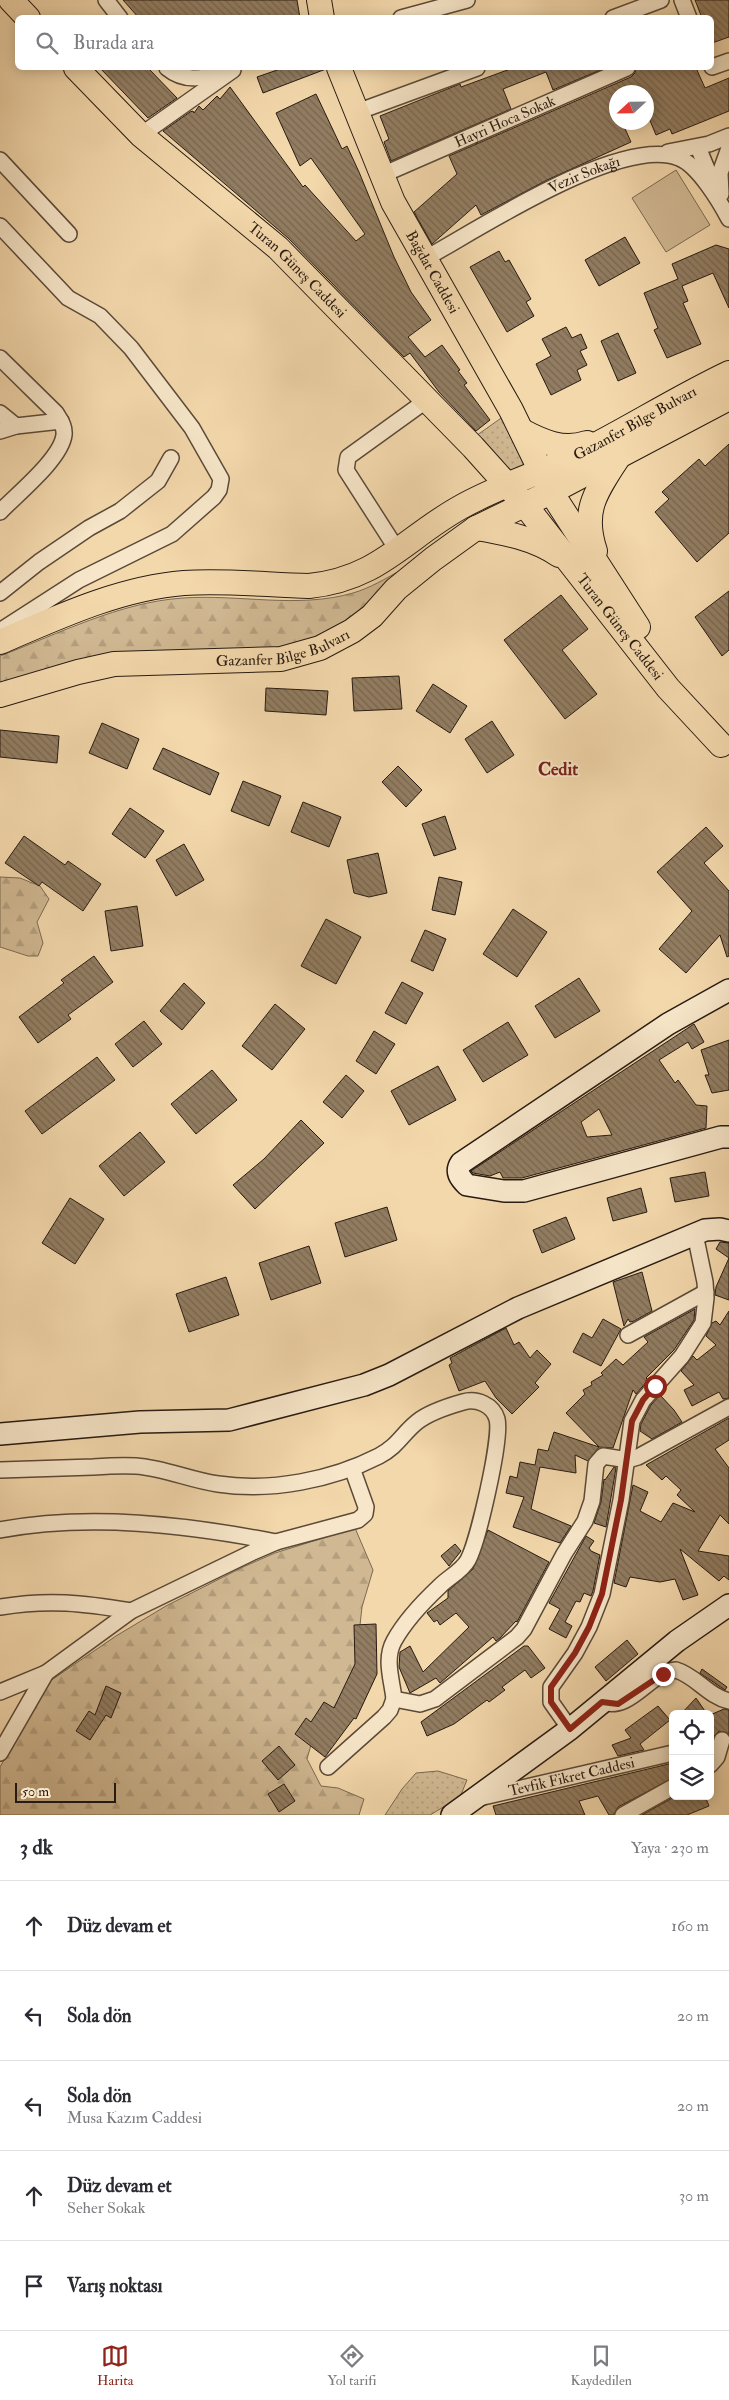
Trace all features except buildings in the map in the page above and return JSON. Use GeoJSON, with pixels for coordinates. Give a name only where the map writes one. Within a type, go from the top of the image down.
{"type":"FeatureCollection","features":[{"type":"Feature","properties":{"kind":"main road"},"geometry":{"type":"LineString","coordinates":[[11,0],[25,15]]}},
{"type":"Feature","properties":{"kind":"main road"},"geometry":{"type":"LineString","coordinates":[[319,0],[322,15]]}},
{"type":"Feature","properties":{"kind":"main road","name":"Turan Güneş Caddesi"},"geometry":{"type":"LineString","coordinates":[[78,70],[141,135],[278,248],[473,447],[525,505],[668,688],[725,750]]}},
{"type":"Feature","properties":{"kind":"main road","name":"Bağdat Caddesi"},"geometry":{"type":"LineString","coordinates":[[340,70],[393,202],[522,431],[540,471]]}},
{"type":"Feature","properties":{"kind":"main road","name":"Gazanfer Bilge Bulvarı"},"geometry":{"type":"LineString","coordinates":[[507,485],[561,462],[614,446],[713,397],[729,373]]}},
{"type":"Feature","properties":{"kind":"main road"},"geometry":{"type":"LineString","coordinates":[[522,431],[541,441],[560,446],[614,446],[603,482],[589,511],[590,535],[602,574]]}},
{"type":"Feature","properties":{"kind":"main road","name":"Gazanfer Bilge Bulvarı"},"geometry":{"type":"LineString","coordinates":[[0,694],[114,664],[282,659],[320,648],[352,631],[372,616],[396,589],[476,528],[551,492],[614,446]]}},
{"type":"Feature","properties":{"kind":"main road"},"geometry":{"type":"LineString","coordinates":[[461,507],[475,489],[477,482],[473,447]]}},
{"type":"Feature","properties":{"kind":"main road","name":"Turan Güneş Caddesi"},"geometry":{"type":"LineString","coordinates":[[540,471],[602,574],[725,750]]}},
{"type":"Feature","properties":{"kind":"main road"},"geometry":{"type":"LineString","coordinates":[[0,642],[51,609],[184,584],[324,585],[367,570],[398,551],[432,524],[461,507],[507,485]]}},
{"type":"Feature","properties":{"kind":"main road"},"geometry":{"type":"LineString","coordinates":[[476,528],[506,533],[531,540],[550,549],[570,564]]}},
{"type":"Feature","properties":{"kind":"main road"},"geometry":{"type":"LineString","coordinates":[[729,990],[668,1024],[529,1116],[461,1163],[458,1175],[467,1185],[504,1191],[524,1191],[721,1137],[729,1137]]}},
{"type":"Feature","properties":{"kind":"main road"},"geometry":{"type":"LineString","coordinates":[[0,1434],[140,1422],[229,1420],[355,1387],[380,1380],[518,1308],[695,1234],[714,1228],[729,1231]]}},
{"type":"Feature","properties":{"kind":"main road"},"geometry":{"type":"LineString","coordinates":[[452,1815],[470,1800],[570,1729],[677,1641],[729,1606]]}},
{"type":"Feature","properties":{"kind":"street"},"geometry":{"type":"LineString","coordinates":[[106,0],[118,15]]}},
{"type":"Feature","properties":{"kind":"street"},"geometry":{"type":"LineString","coordinates":[[412,15],[467,0]]}},
{"type":"Feature","properties":{"kind":"street"},"geometry":{"type":"LineString","coordinates":[[621,15],[661,0]]}},
{"type":"Feature","properties":{"kind":"street"},"geometry":{"type":"LineString","coordinates":[[682,0],[687,15]]}},
{"type":"Feature","properties":{"kind":"street"},"geometry":{"type":"LineString","coordinates":[[714,66],[729,61]]}},
{"type":"Feature","properties":{"kind":"street"},"geometry":{"type":"LineString","coordinates":[[170,70],[184,78],[214,75],[232,70]]}},
{"type":"Feature","properties":{"kind":"street"},"geometry":{"type":"LineString","coordinates":[[141,135],[235,70]]}},
{"type":"Feature","properties":{"kind":"street"},"geometry":{"type":"LineString","coordinates":[[357,112],[472,70]]}},
{"type":"Feature","properties":{"kind":"street","name":"Hayri Hoca Sokak"},"geometry":{"type":"LineString","coordinates":[[382,175],[622,70]]}},
{"type":"Feature","properties":{"kind":"street"},"geometry":{"type":"LineString","coordinates":[[664,153],[703,146],[729,136]]}},
{"type":"Feature","properties":{"kind":"street"},"geometry":{"type":"LineString","coordinates":[[703,146],[725,212]]}},
{"type":"Feature","properties":{"kind":"street"},"geometry":{"type":"LineString","coordinates":[[725,212],[720,174],[729,148]]}},
{"type":"Feature","properties":{"kind":"street","name":"Vezir Sokağı"},"geometry":{"type":"LineString","coordinates":[[426,258],[572,178],[632,157],[664,153],[681,158],[690,164],[725,212]]}},
{"type":"Feature","properties":{"kind":"street"},"geometry":{"type":"LineString","coordinates":[[0,160],[69,234]]}},
{"type":"Feature","properties":{"kind":"street"},"geometry":{"type":"LineString","coordinates":[[0,226],[68,298],[100,316],[131,348],[192,428],[221,479],[219,490],[214,496],[172,534],[79,580],[51,609],[0,631]]}},
{"type":"Feature","properties":{"kind":"street"},"geometry":{"type":"LineString","coordinates":[[0,358],[49,406],[61,421],[64,435],[55,454],[0,512]]}},
{"type":"Feature","properties":{"kind":"street"},"geometry":{"type":"LineString","coordinates":[[398,551],[346,470],[348,457],[427,400]]}},
{"type":"Feature","properties":{"kind":"street"},"geometry":{"type":"LineString","coordinates":[[0,413],[16,426]]}},
{"type":"Feature","properties":{"kind":"street"},"geometry":{"type":"LineString","coordinates":[[0,424],[16,426],[61,421]]}},
{"type":"Feature","properties":{"kind":"street"},"geometry":{"type":"LineString","coordinates":[[0,432],[16,426]]}},
{"type":"Feature","properties":{"kind":"street"},"geometry":{"type":"LineString","coordinates":[[0,593],[39,562],[89,528],[120,510],[158,481],[171,458]]}},
{"type":"Feature","properties":{"kind":"street"},"geometry":{"type":"LineString","coordinates":[[570,1729],[551,1702],[551,1687],[575,1653],[589,1627],[602,1594],[628,1460],[629,1437],[637,1410],[696,1336],[706,1312],[706,1292],[695,1234]]}},
{"type":"Feature","properties":{"kind":"street"},"geometry":{"type":"LineString","coordinates":[[628,1335],[706,1292]]}},
{"type":"Feature","properties":{"kind":"street"},"geometry":{"type":"LineString","coordinates":[[0,1470],[132,1465],[172,1472],[219,1484],[248,1486],[300,1481],[352,1468],[393,1448],[422,1418],[463,1402],[471,1400],[482,1403],[489,1408],[497,1421],[496,1439],[485,1497],[469,1558],[459,1570],[439,1586],[393,1642],[389,1657],[394,1699],[390,1710],[328,1767]]}},
{"type":"Feature","properties":{"kind":"street"},"geometry":{"type":"LineString","coordinates":[[394,1699],[420,1704],[435,1699],[517,1637],[524,1629],[564,1554],[585,1521],[592,1501],[596,1464],[603,1456],[628,1460],[647,1453],[729,1407]]}},
{"type":"Feature","properties":{"kind":"street"},"geometry":{"type":"LineString","coordinates":[[0,1692],[46,1673],[131,1611],[276,1542],[358,1520],[364,1514],[366,1507],[352,1468]]}},
{"type":"Feature","properties":{"kind":"street"},"geometry":{"type":"LineString","coordinates":[[0,1530],[60,1523],[129,1524],[211,1530],[276,1542]]}},
{"type":"Feature","properties":{"kind":"street"},"geometry":{"type":"LineString","coordinates":[[0,1607],[60,1601],[87,1603],[131,1611]]}},
{"type":"Feature","properties":{"kind":"street"},"geometry":{"type":"LineString","coordinates":[[602,1702],[618,1704],[663,1674],[676,1670],[688,1675],[713,1695],[729,1701]]}},
{"type":"Feature","properties":{"kind":"street"},"geometry":{"type":"LineString","coordinates":[[0,1753],[46,1673]]}},
{"type":"Feature","properties":{"kind":"street"},"geometry":{"type":"LineString","coordinates":[[714,1761],[717,1758],[720,1741]]}},
{"type":"Feature","properties":{"kind":"street","name":"Tevfik Fikret Caddesi"},"geometry":{"type":"LineString","coordinates":[[470,1800],[669,1754]]}},
{"type":"Feature","properties":{"kind":"street"},"geometry":{"type":"LineString","coordinates":[[622,1815],[669,1789]]}},
{"type":"Feature","properties":{"kind":"green space"},"geometry":{"type":"Polygon","coordinates":[[[676,170],[710,225],[666,252],[632,198],[676,170]]]}},
{"type":"Feature","properties":{"kind":"green space"},"geometry":{"type":"Polygon","coordinates":[[[504,416],[530,463],[511,476],[473,438],[504,416]]]}},
{"type":"Feature","properties":{"kind":"green space"},"geometry":{"type":"Polygon","coordinates":[[[401,570],[353,620],[316,641],[0,691],[0,656],[113,612],[159,601],[183,598],[204,597],[290,601],[332,598],[365,589],[401,570]]]}},
{"type":"Feature","properties":{"kind":"green space"},"geometry":{"type":"Polygon","coordinates":[[[0,877],[20,878],[40,886],[49,899],[37,922],[43,943],[38,956],[28,956],[0,947],[0,877]]]}},
{"type":"Feature","properties":{"kind":"green space"},"geometry":{"type":"Polygon","coordinates":[[[355,1528],[373,1570],[362,1607],[355,1670],[350,1687],[313,1738],[307,1759],[321,1786],[338,1788],[364,1799],[359,1815],[0,1815],[0,1767],[50,1681],[116,1636],[166,1606],[243,1567],[275,1553],[355,1528]]]}},
{"type":"Feature","properties":{"kind":"green space"},"geometry":{"type":"Polygon","coordinates":[[[438,1771],[467,1780],[460,1797],[430,1815],[385,1815],[402,1789],[416,1773],[438,1771]]]}},
{"type":"Feature","properties":{"kind":"district","name":"Cedit"},"geometry":{"type":"Point","coordinates":[558,769]}},
{"type":"Feature","properties":{"kind":"route"},"geometry":{"type":"LineString","coordinates":[[655,1386],[643,1400],[632,1421],[628,1460],[602,1594],[589,1627],[575,1653],[554,1680],[550,1694],[551,1702],[570,1729],[602,1702],[613,1705],[618,1704],[663,1674]]}}]}
